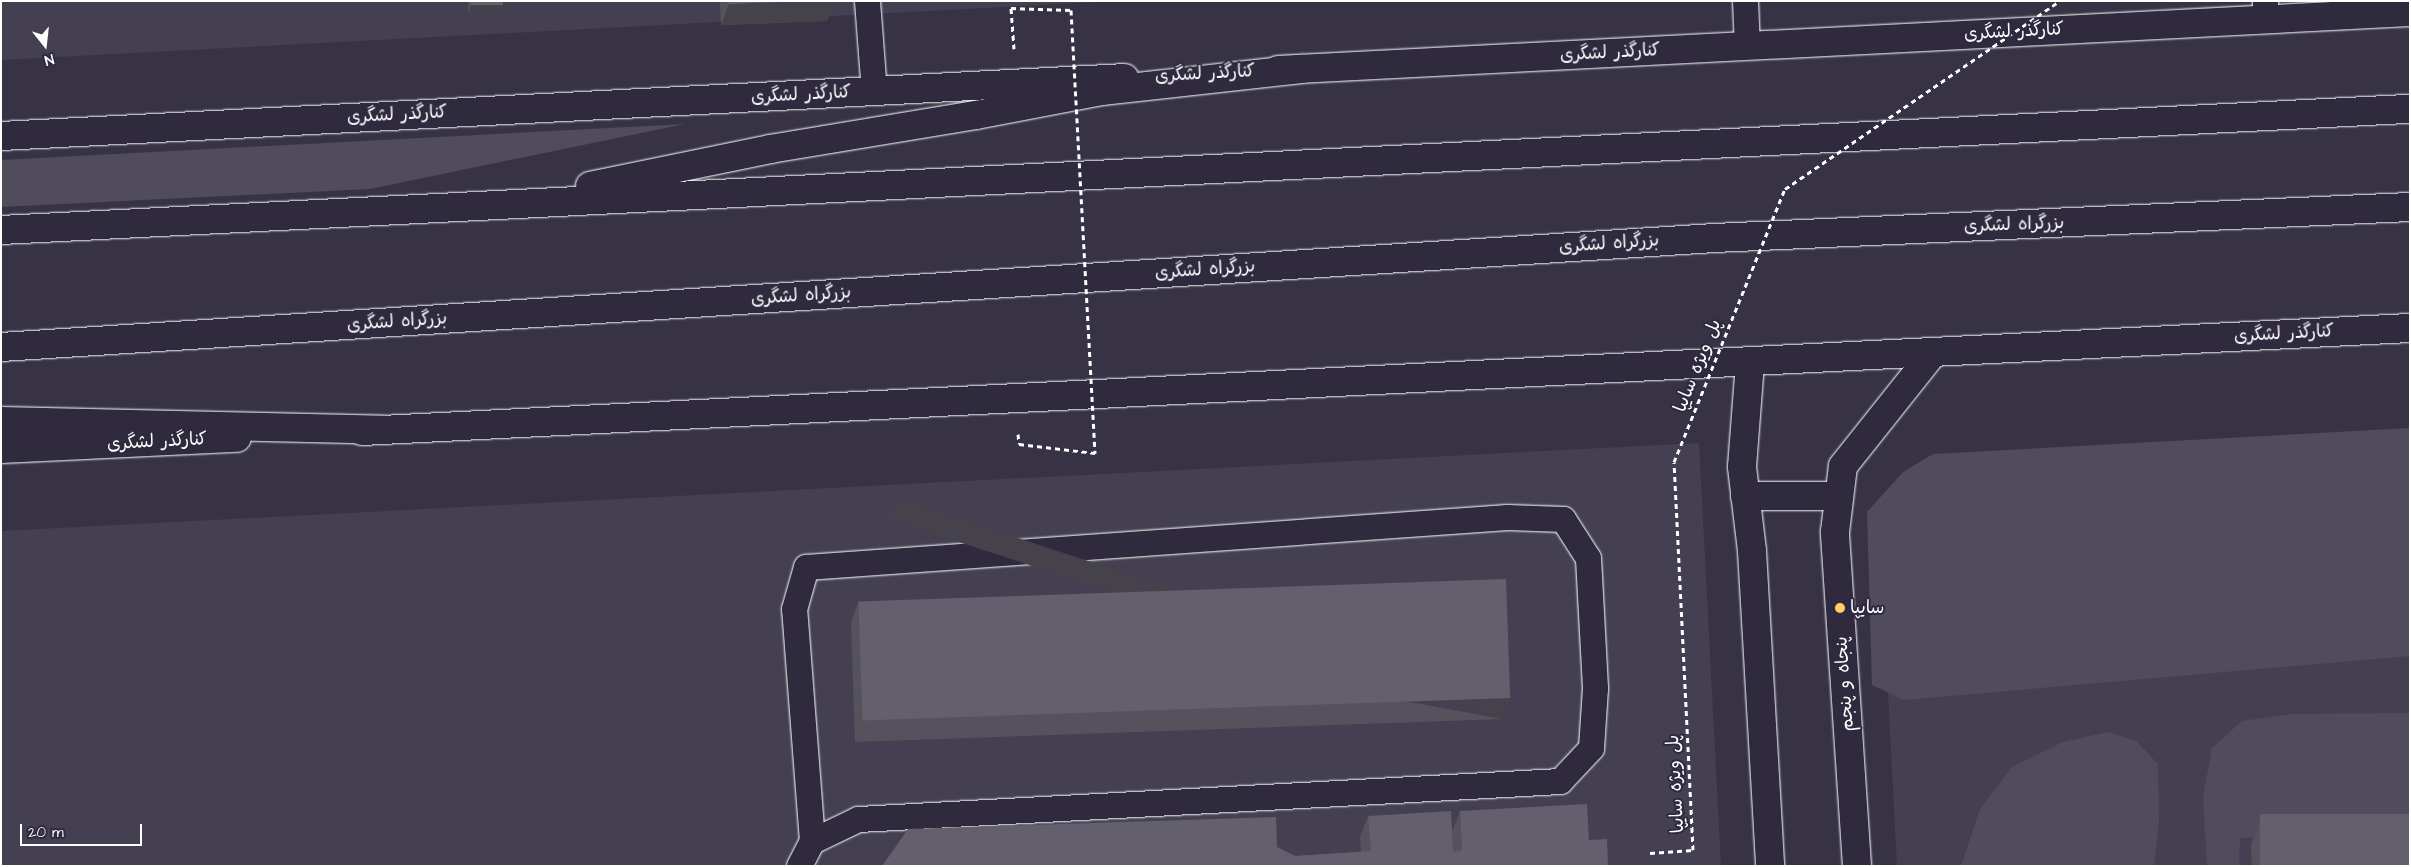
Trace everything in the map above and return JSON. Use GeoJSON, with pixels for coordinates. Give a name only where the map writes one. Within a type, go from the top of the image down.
{"type":"FeatureCollection","features":[{"type":"Feature","properties":{"kind":"main road","name":"کنارگذر لشگری"},"geometry":{"type":"LineString","coordinates":[[1,136],[1747,46],[2265,10],[2410,12]]}},
{"type":"Feature","properties":{"kind":"main road"},"geometry":{"type":"LineString","coordinates":[[504,204],[770,149],[976,115],[1102,91],[1301,69]]}},
{"type":"Feature","properties":{"kind":"main road"},"geometry":{"type":"LineString","coordinates":[[1,230],[2410,109]]}},
{"type":"Feature","properties":{"kind":"main road","name":"بزرگراه لشگری"},"geometry":{"type":"LineString","coordinates":[[1,347],[1714,238],[2410,207]]}},
{"type":"Feature","properties":{"kind":"main road","name":"کنارگذر لشگری"},"geometry":{"type":"LineString","coordinates":[[1,449],[1932,354],[2410,328]]}},
{"type":"Feature","properties":{"kind":"main road","name":"پنجاه و پنجم"},"geometry":{"type":"LineString","coordinates":[[1857,866],[1835,532],[1843,466],[1932,354]]}},
{"type":"Feature","properties":{"kind":"main road"},"geometry":{"type":"LineString","coordinates":[[1750,362],[1742,467],[1746,496],[1770,866]]}},
{"type":"Feature","properties":{"kind":"main road"},"geometry":{"type":"LineString","coordinates":[[1,422],[385,430]]}},
{"type":"Feature","properties":{"kind":"main road"},"geometry":{"type":"LineString","coordinates":[[1746,496],[1839,496]]}},
{"type":"Feature","properties":{"kind":"lane"},"geometry":{"type":"LineString","coordinates":[[867,1],[874,91]]}},
{"type":"Feature","properties":{"kind":"lane"},"geometry":{"type":"LineString","coordinates":[[1745,1],[1747,46]]}},
{"type":"Feature","properties":{"kind":"lane"},"geometry":{"type":"LineString","coordinates":[[799,866],[812,841],[794,609],[806,567],[1506,517],[1563,520],[1588,558],[1595,688],[1591,748],[1560,780],[858,819],[812,841]]}},
{"type":"Feature","properties":{"kind":"path","name":"پل ویژه سایپا"},"geometry":{"type":"LineString","coordinates":[[1650,853],[1693,850],[1674,462],[1785,189],[2060,1]]}},
{"type":"Feature","properties":{"kind":"path"},"geometry":{"type":"LineString","coordinates":[[1010,8],[1071,10],[1096,453],[1019,444]]}},
{"type":"Feature","properties":{"kind":"shaded area"},"geometry":{"type":"Polygon","coordinates":[[[1,1],[1115,1],[1,60],[1,1]]]}},
{"type":"Feature","properties":{"kind":"shaded area"},"geometry":{"type":"Polygon","coordinates":[[[685,124],[370,189],[1,207],[1,160],[685,124]]]}},
{"type":"Feature","properties":{"kind":"shaded area"},"geometry":{"type":"Polygon","coordinates":[[[2410,428],[2410,656],[1904,700],[1872,685],[1867,512],[1903,472],[1933,454],[2410,428]]]}},
{"type":"Feature","properties":{"kind":"shaded area"},"geometry":{"type":"Polygon","coordinates":[[[2410,435],[2410,866],[1897,866],[1879,520],[2410,435]]]}},
{"type":"Feature","properties":{"kind":"shaded area"},"geometry":{"type":"Polygon","coordinates":[[[1699,443],[1721,866],[1,866],[1,531],[1699,443]]]}},
{"type":"Feature","properties":{"kind":"shaded area"},"geometry":{"type":"Polygon","coordinates":[[[2410,713],[2410,833],[2240,838],[2239,866],[2207,866],[2203,797],[2212,748],[2242,721],[2292,714],[2410,713]]]}},
{"type":"Feature","properties":{"kind":"shaded area"},"geometry":{"type":"Polygon","coordinates":[[[2108,732],[2136,741],[2158,764],[2159,822],[2154,866],[1961,866],[1980,809],[2012,767],[2063,742],[2108,732]]]}},
{"type":"Feature","properties":{"kind":"building"},"geometry":{"type":"Polygon","coordinates":[[[471,1],[503,1],[503,5],[471,5],[471,1]]]}},
{"type":"Feature","properties":{"kind":"building"},"geometry":{"type":"Polygon","coordinates":[[[728,1],[803,1],[729,4],[728,1]]]}},
{"type":"Feature","properties":{"kind":"building"},"geometry":{"type":"Polygon","coordinates":[[[1506,579],[1510,698],[863,721],[858,602],[1506,579]]]}},
{"type":"Feature","properties":{"kind":"building"},"geometry":{"type":"Polygon","coordinates":[[[1587,804],[1589,840],[1607,839],[1608,866],[882,866],[908,829],[1276,817],[1277,847],[1295,856],[1371,851],[1368,816],[1451,811],[1453,852],[1462,850],[1460,811],[1587,804]]]}},
{"type":"Feature","properties":{"kind":"building"},"geometry":{"type":"Polygon","coordinates":[[[2260,814],[2410,814],[2410,866],[2260,866],[2260,814]]]}},
{"type":"Feature","properties":{"kind":"place","name":"سایپا"},"geometry":{"type":"Point","coordinates":[1840,608]}}]}
